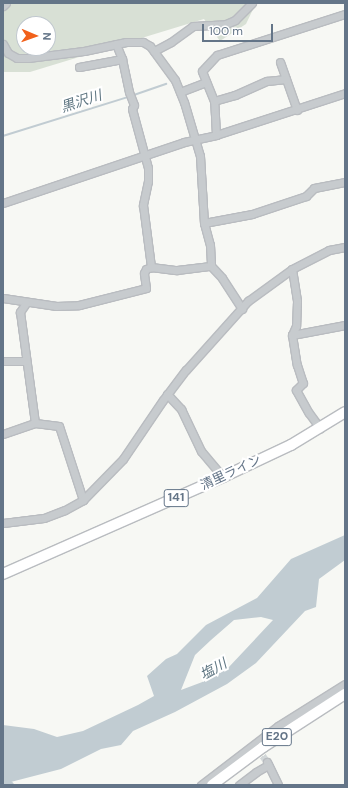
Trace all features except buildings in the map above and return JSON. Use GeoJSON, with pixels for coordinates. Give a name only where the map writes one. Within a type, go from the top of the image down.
{"type":"FeatureCollection","features":[{"type":"Feature","properties":{"kind":"highway","name":"清里ライン"},"geometry":{"type":"LineString","coordinates":[[3,574],[291,445],[345,412]]}},
{"type":"Feature","properties":{"kind":"highway","name":"E20"},"geometry":{"type":"LineString","coordinates":[[212,785],[263,747],[345,694]]}},
{"type":"Feature","properties":{"kind":"highway","name":"E20"},"geometry":{"type":"LineString","coordinates":[[223,785],[271,750],[345,702]]}},
{"type":"Feature","properties":{"kind":"street"},"geometry":{"type":"LineString","coordinates":[[3,6],[6,3]]}},
{"type":"Feature","properties":{"kind":"street"},"geometry":{"type":"LineString","coordinates":[[154,51],[171,42],[192,26],[226,24],[235,20],[252,3]]}},
{"type":"Feature","properties":{"kind":"street"},"geometry":{"type":"LineString","coordinates":[[216,135],[214,101],[202,70],[217,55],[345,14]]}},
{"type":"Feature","properties":{"kind":"street"},"geometry":{"type":"LineString","coordinates":[[3,44],[8,53],[17,58],[84,51],[136,41],[143,42],[150,46],[166,66],[180,92],[196,139],[202,163],[204,223],[210,245],[211,266],[222,278],[242,309]]}},
{"type":"Feature","properties":{"kind":"street"},"geometry":{"type":"LineString","coordinates":[[116,44],[122,59],[148,176],[143,204],[151,267]]}},
{"type":"Feature","properties":{"kind":"street"},"geometry":{"type":"LineString","coordinates":[[79,67],[122,59]]}},
{"type":"Feature","properties":{"kind":"street"},"geometry":{"type":"LineString","coordinates":[[280,62],[297,110]]}},
{"type":"Feature","properties":{"kind":"street"},"geometry":{"type":"LineString","coordinates":[[214,101],[235,95],[267,81],[286,79]]}},
{"type":"Feature","properties":{"kind":"street"},"geometry":{"type":"LineString","coordinates":[[180,92],[206,82]]}},
{"type":"Feature","properties":{"kind":"street"},"geometry":{"type":"LineString","coordinates":[[3,203],[196,139],[216,135],[297,110],[345,93]]}},
{"type":"Feature","properties":{"kind":"street"},"geometry":{"type":"LineString","coordinates":[[204,223],[252,214],[306,196],[314,188],[345,182]]}},
{"type":"Feature","properties":{"kind":"street"},"geometry":{"type":"LineString","coordinates":[[3,523],[44,518],[65,510],[83,500],[123,459],[167,394],[186,370],[248,301],[292,269],[329,250],[345,247]]}},
{"type":"Feature","properties":{"kind":"street"},"geometry":{"type":"LineString","coordinates":[[3,298],[26,303],[67,307],[146,288],[144,273],[146,269],[151,267],[177,270],[211,266]]}},
{"type":"Feature","properties":{"kind":"street"},"geometry":{"type":"LineString","coordinates":[[292,269],[297,302],[296,326],[292,335],[297,365],[303,383],[296,390],[309,413],[320,428]]}},
{"type":"Feature","properties":{"kind":"street"},"geometry":{"type":"LineString","coordinates":[[26,303],[20,312],[35,423]]}},
{"type":"Feature","properties":{"kind":"street"},"geometry":{"type":"LineString","coordinates":[[292,335],[345,325]]}},
{"type":"Feature","properties":{"kind":"street"},"geometry":{"type":"LineString","coordinates":[[3,361],[26,361]]}},
{"type":"Feature","properties":{"kind":"street"},"geometry":{"type":"LineString","coordinates":[[167,394],[181,409],[202,450],[222,477]]}},
{"type":"Feature","properties":{"kind":"street"},"geometry":{"type":"LineString","coordinates":[[3,434],[35,423],[59,426],[83,500]]}},
{"type":"Feature","properties":{"kind":"street"},"geometry":{"type":"LineString","coordinates":[[201,785],[278,726],[345,684]]}},
{"type":"Feature","properties":{"kind":"street"},"geometry":{"type":"LineString","coordinates":[[239,785],[268,764],[278,785]]}},
{"type":"Feature","properties":{"kind":"shaded area"},"geometry":{"type":"Polygon","coordinates":[[[3,3],[256,3],[246,24],[220,41],[204,19],[30,72],[3,72],[3,3]]]}},
{"type":"Feature","properties":{"kind":"shaded area"},"geometry":{"type":"Polygon","coordinates":[[[345,535],[345,560],[319,579],[316,607],[305,611],[256,663],[227,684],[175,712],[133,731],[121,745],[101,749],[61,769],[3,784],[3,725],[34,729],[57,737],[83,731],[154,696],[147,676],[166,659],[177,654],[206,625],[257,598],[291,559],[345,535]],[[261,617],[234,620],[195,655],[181,690],[205,681],[228,668],[273,620],[261,617]]]}},
{"type":"Feature","properties":{"kind":"waterway","name":"黒沢川"},"geometry":{"type":"LineString","coordinates":[[134,95],[166,84]]}},
{"type":"Feature","properties":{"kind":"waterway","name":"黒沢川"},"geometry":{"type":"LineString","coordinates":[[3,136],[128,97]]}},
{"type":"Feature","properties":{"kind":"waterway"},"geometry":{"type":"LineString","coordinates":[[3,780],[9,785]]}},
{"type":"Feature","properties":{"kind":"tunnel"},"geometry":{"type":"LineString","coordinates":[[257,747],[267,762]]}},
{"type":"Feature","properties":{"kind":"water label","name":"塩川"},"geometry":{"type":"Point","coordinates":[213,669]}}]}
